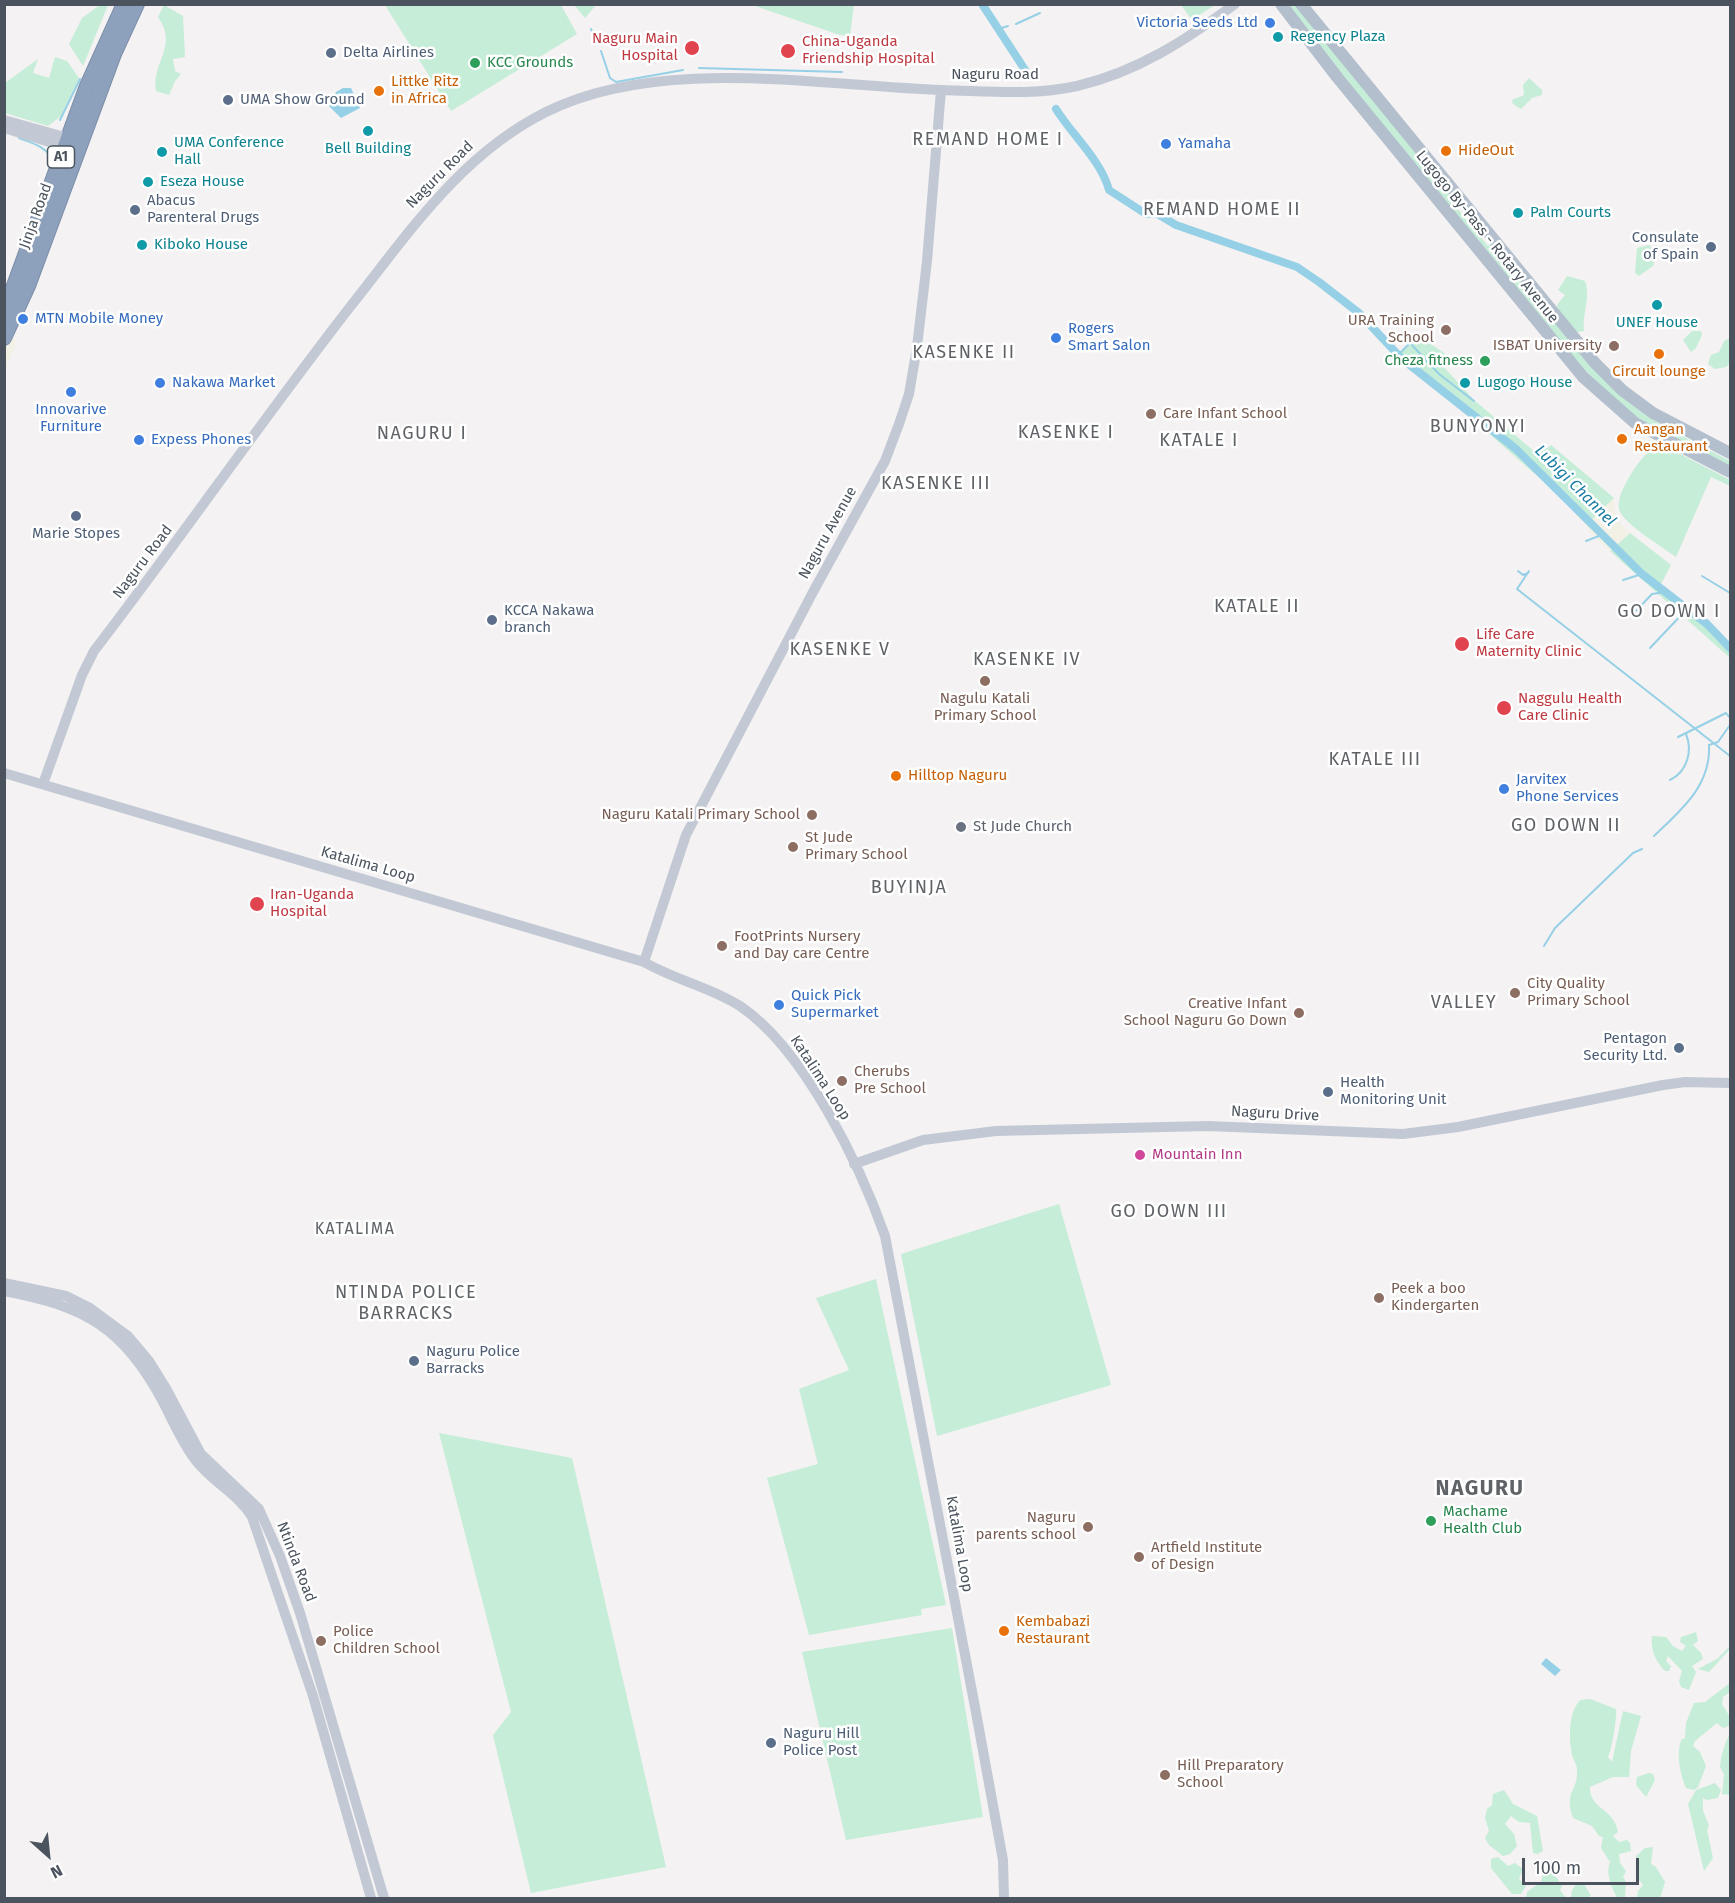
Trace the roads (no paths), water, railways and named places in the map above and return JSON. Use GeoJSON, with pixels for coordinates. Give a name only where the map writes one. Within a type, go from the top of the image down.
{"type":"FeatureCollection","features":[{"type":"Feature","properties":{"kind":"highway","name":"Jinja Road"},"geometry":{"type":"LineString","coordinates":[[4,313],[64,142],[124,4]]}},
{"type":"Feature","properties":{"kind":"highway","name":"Jinja Road"},"geometry":{"type":"LineString","coordinates":[[4,338],[28,285],[82,135],[137,4]]}},
{"type":"Feature","properties":{"kind":"main road","name":"Lugogo By-Pass - Rotary Avenue"},"geometry":{"type":"LineString","coordinates":[[1281,4],[1457,225],[1583,377],[1635,423],[1731,472]]}},
{"type":"Feature","properties":{"kind":"main road","name":"Lugogo By-Pass - Rotary Avenue"},"geometry":{"type":"LineString","coordinates":[[1301,4],[1595,363],[1622,390],[1653,413],[1731,453]]}},
{"type":"Feature","properties":{"kind":"street","name":"Naguru Road"},"geometry":{"type":"LineString","coordinates":[[43,784],[82,675],[94,651],[408,229],[463,170],[485,151],[548,111],[606,90],[695,80],[822,81],[898,90],[1036,92],[1100,79],[1146,62],[1235,4]]}},
{"type":"Feature","properties":{"kind":"street","name":"Naguru Avenue"},"geometry":{"type":"LineString","coordinates":[[644,962],[686,835],[813,592],[885,461],[896,435],[909,394],[916,347],[927,261],[941,90]]}},
{"type":"Feature","properties":{"kind":"street"},"geometry":{"type":"LineString","coordinates":[[4,120],[64,142],[74,160]]}},
{"type":"Feature","properties":{"kind":"street"},"geometry":{"type":"LineString","coordinates":[[4,128],[64,142],[82,135]]}},
{"type":"Feature","properties":{"kind":"street","name":"Katalima Loop"},"geometry":{"type":"LineString","coordinates":[[4,773],[644,962],[717,993],[741,1007],[774,1034],[808,1082],[854,1164],[877,1212],[891,1263],[1000,1848],[1005,1884],[1004,1899]]}},
{"type":"Feature","properties":{"kind":"street","name":"Naguru Drive"},"geometry":{"type":"LineString","coordinates":[[854,1164],[923,1140],[963,1134],[1089,1127],[1208,1126],[1404,1134],[1458,1127],[1663,1084],[1731,1083]]}},
{"type":"Feature","properties":{"kind":"street","name":"Ntinda Road"},"geometry":{"type":"LineString","coordinates":[[4,1283],[66,1296],[90,1308],[128,1336],[149,1361],[167,1390],[201,1454],[258,1509],[280,1556],[300,1613],[384,1899]]}},
{"type":"Feature","properties":{"kind":"street","name":"Ntinda Road"},"geometry":{"type":"LineString","coordinates":[[4,1291],[63,1304],[85,1315],[125,1346],[145,1371],[197,1462],[238,1498],[252,1517],[303,1666],[371,1899]]}},
{"type":"Feature","properties":{"kind":"water"},"geometry":{"type":"Polygon","coordinates":[[[343,88],[351,88],[360,108],[341,118],[329,106],[336,92],[343,88]]]}},
{"type":"Feature","properties":{"kind":"water"},"geometry":{"type":"Polygon","coordinates":[[[1546,1658],[1561,1670],[1555,1676],[1541,1664],[1546,1658]]]}},
{"type":"Feature","properties":{"kind":"waterway","name":"Lubigi Channel"},"geometry":{"type":"LineString","coordinates":[[982,4],[1029,76]]}},
{"type":"Feature","properties":{"kind":"waterway"},"geometry":{"type":"LineString","coordinates":[[1016,24],[1040,13]]}},
{"type":"Feature","properties":{"kind":"waterway"},"geometry":{"type":"LineString","coordinates":[[998,29],[1008,26]]}},
{"type":"Feature","properties":{"kind":"waterway"},"geometry":{"type":"LineString","coordinates":[[591,29],[598,44]]}},
{"type":"Feature","properties":{"kind":"waterway"},"geometry":{"type":"LineString","coordinates":[[601,51],[610,78],[616,82],[683,70]]}},
{"type":"Feature","properties":{"kind":"waterway"},"geometry":{"type":"LineString","coordinates":[[699,68],[842,72]]}},
{"type":"Feature","properties":{"kind":"waterway"},"geometry":{"type":"LineString","coordinates":[[60,120],[80,79]]}},
{"type":"Feature","properties":{"kind":"waterway","name":"Lubigi Channel"},"geometry":{"type":"LineString","coordinates":[[1056,109],[1100,168],[1109,190],[1146,214],[1156,213],[1176,225],[1297,267],[1319,282],[1359,313],[1401,358],[1516,449],[1642,574],[1707,624],[1730,648]]}},
{"type":"Feature","properties":{"kind":"waterway"},"geometry":{"type":"LineString","coordinates":[[19,138],[48,153],[51,157],[50,170]]}},
{"type":"Feature","properties":{"kind":"waterway"},"geometry":{"type":"LineString","coordinates":[[1411,342],[1416,334]]}},
{"type":"Feature","properties":{"kind":"waterway"},"geometry":{"type":"LineString","coordinates":[[1401,358],[1399,354],[1410,343],[1439,374],[1474,401]]}},
{"type":"Feature","properties":{"kind":"waterway"},"geometry":{"type":"LineString","coordinates":[[1586,541],[1604,534]]}},
{"type":"Feature","properties":{"kind":"waterway"},"geometry":{"type":"LineString","coordinates":[[1518,571],[1523,575],[1528,573]]}},
{"type":"Feature","properties":{"kind":"waterway"},"geometry":{"type":"LineString","coordinates":[[1529,571],[1517,589],[1730,756]]}},
{"type":"Feature","properties":{"kind":"waterway"},"geometry":{"type":"LineString","coordinates":[[1623,580],[1642,574]]}},
{"type":"Feature","properties":{"kind":"waterway"},"geometry":{"type":"LineString","coordinates":[[1702,576],[1730,593]]}},
{"type":"Feature","properties":{"kind":"waterway"},"geometry":{"type":"LineString","coordinates":[[1634,613],[1652,594],[1666,592]]}},
{"type":"Feature","properties":{"kind":"waterway"},"geometry":{"type":"LineString","coordinates":[[1650,648],[1686,610]]}},
{"type":"Feature","properties":{"kind":"waterway"},"geometry":{"type":"LineString","coordinates":[[1678,737],[1726,713],[1730,718]]}},
{"type":"Feature","properties":{"kind":"waterway"},"geometry":{"type":"LineString","coordinates":[[1654,836],[1684,807],[1700,785],[1708,760],[1709,745],[1718,742],[1730,725]]}},
{"type":"Feature","properties":{"kind":"waterway"},"geometry":{"type":"LineString","coordinates":[[1670,780],[1681,772],[1687,760],[1689,747],[1686,734]]}},
{"type":"Feature","properties":{"kind":"waterway"},"geometry":{"type":"LineString","coordinates":[[1544,946],[1555,928],[1633,853],[1642,849]]}},
{"type":"Feature","properties":{"kind":"place","name":"Victoria Seeds Ltd"},"geometry":{"type":"Point","coordinates":[1270,23]}},
{"type":"Feature","properties":{"kind":"place","name":"Regency Plaza"},"geometry":{"type":"Point","coordinates":[1278,37]}},
{"type":"Feature","properties":{"kind":"place","name":"Naguru Main Hospital"},"geometry":{"type":"Point","coordinates":[692,48]}},
{"type":"Feature","properties":{"kind":"place","name":"China-Uganda Friendship Hospital"},"geometry":{"type":"Point","coordinates":[788,51]}},
{"type":"Feature","properties":{"kind":"place","name":"Delta Airlines"},"geometry":{"type":"Point","coordinates":[331,53]}},
{"type":"Feature","properties":{"kind":"place","name":"KCC Grounds"},"geometry":{"type":"Point","coordinates":[475,63]}},
{"type":"Feature","properties":{"kind":"place","name":"Littke Ritz in Africa"},"geometry":{"type":"Point","coordinates":[379,91]}},
{"type":"Feature","properties":{"kind":"place","name":"UMA Show Ground"},"geometry":{"type":"Point","coordinates":[228,100]}},
{"type":"Feature","properties":{"kind":"place","name":"Bell Building"},"geometry":{"type":"Point","coordinates":[368,131]}},
{"type":"Feature","properties":{"kind":"place","name":"Yamaha"},"geometry":{"type":"Point","coordinates":[1166,144]}},
{"type":"Feature","properties":{"kind":"place","name":"HideOut"},"geometry":{"type":"Point","coordinates":[1446,151]}},
{"type":"Feature","properties":{"kind":"place","name":"UMA Conference Hall"},"geometry":{"type":"Point","coordinates":[162,152]}},
{"type":"Feature","properties":{"kind":"place","name":"Eseza House"},"geometry":{"type":"Point","coordinates":[148,182]}},
{"type":"Feature","properties":{"kind":"place","name":"Abacus Parenteral Drugs"},"geometry":{"type":"Point","coordinates":[135,210]}},
{"type":"Feature","properties":{"kind":"place","name":"Palm Courts"},"geometry":{"type":"Point","coordinates":[1518,213]}},
{"type":"Feature","properties":{"kind":"place","name":"Kiboko House"},"geometry":{"type":"Point","coordinates":[142,245]}},
{"type":"Feature","properties":{"kind":"place","name":"Consulate of Spain"},"geometry":{"type":"Point","coordinates":[1711,247]}},
{"type":"Feature","properties":{"kind":"place","name":"UNEF House"},"geometry":{"type":"Point","coordinates":[1657,305]}},
{"type":"Feature","properties":{"kind":"place","name":"MTN Mobile Money"},"geometry":{"type":"Point","coordinates":[23,319]}},
{"type":"Feature","properties":{"kind":"place","name":"URA Training School"},"geometry":{"type":"Point","coordinates":[1446,330]}},
{"type":"Feature","properties":{"kind":"place","name":"Rogers Smart Salon"},"geometry":{"type":"Point","coordinates":[1056,338]}},
{"type":"Feature","properties":{"kind":"place","name":"ISBAT University"},"geometry":{"type":"Point","coordinates":[1614,346]}},
{"type":"Feature","properties":{"kind":"place","name":"Circuit lounge"},"geometry":{"type":"Point","coordinates":[1659,354]}},
{"type":"Feature","properties":{"kind":"place","name":"Cheza fitness"},"geometry":{"type":"Point","coordinates":[1485,361]}},
{"type":"Feature","properties":{"kind":"place","name":"Nakawa Market"},"geometry":{"type":"Point","coordinates":[160,383]}},
{"type":"Feature","properties":{"kind":"place","name":"Lugogo House"},"geometry":{"type":"Point","coordinates":[1465,383]}},
{"type":"Feature","properties":{"kind":"place","name":"Innovarive Furniture"},"geometry":{"type":"Point","coordinates":[71,392]}},
{"type":"Feature","properties":{"kind":"place","name":"Care Infant School"},"geometry":{"type":"Point","coordinates":[1151,414]}},
{"type":"Feature","properties":{"kind":"place","name":"Aangan Restaurant"},"geometry":{"type":"Point","coordinates":[1622,439]}},
{"type":"Feature","properties":{"kind":"place","name":"Expess Phones"},"geometry":{"type":"Point","coordinates":[139,440]}},
{"type":"Feature","properties":{"kind":"place","name":"Marie Stopes"},"geometry":{"type":"Point","coordinates":[76,516]}},
{"type":"Feature","properties":{"kind":"place","name":"KCCA Nakawa branch"},"geometry":{"type":"Point","coordinates":[492,620]}},
{"type":"Feature","properties":{"kind":"place","name":"Life Care Maternity Clinic"},"geometry":{"type":"Point","coordinates":[1462,644]}},
{"type":"Feature","properties":{"kind":"place","name":"Nagulu Katali Primary School"},"geometry":{"type":"Point","coordinates":[985,681]}},
{"type":"Feature","properties":{"kind":"place","name":"Naggulu Health Care Clinic"},"geometry":{"type":"Point","coordinates":[1504,708]}},
{"type":"Feature","properties":{"kind":"place","name":"Hilltop Naguru"},"geometry":{"type":"Point","coordinates":[896,776]}},
{"type":"Feature","properties":{"kind":"place","name":"Jarvitex Phone Services"},"geometry":{"type":"Point","coordinates":[1504,789]}},
{"type":"Feature","properties":{"kind":"place","name":"Naguru Katali Primary School"},"geometry":{"type":"Point","coordinates":[812,815]}},
{"type":"Feature","properties":{"kind":"place","name":"St Jude Church"},"geometry":{"type":"Point","coordinates":[961,827]}},
{"type":"Feature","properties":{"kind":"place","name":"St Jude Primary School"},"geometry":{"type":"Point","coordinates":[793,847]}},
{"type":"Feature","properties":{"kind":"place","name":"Iran-Uganda Hospital"},"geometry":{"type":"Point","coordinates":[257,904]}},
{"type":"Feature","properties":{"kind":"place","name":"FootPrints Nursery and Day care Centre"},"geometry":{"type":"Point","coordinates":[722,946]}},
{"type":"Feature","properties":{"kind":"place","name":"City Quality Primary School"},"geometry":{"type":"Point","coordinates":[1515,993]}},
{"type":"Feature","properties":{"kind":"place","name":"Quick Pick Supermarket"},"geometry":{"type":"Point","coordinates":[779,1005]}},
{"type":"Feature","properties":{"kind":"place","name":"Creative Infant School Naguru Go Down"},"geometry":{"type":"Point","coordinates":[1299,1013]}},
{"type":"Feature","properties":{"kind":"place","name":"Pentagon Security Ltd."},"geometry":{"type":"Point","coordinates":[1679,1048]}},
{"type":"Feature","properties":{"kind":"place","name":"Cherubs Pre School"},"geometry":{"type":"Point","coordinates":[842,1081]}},
{"type":"Feature","properties":{"kind":"place","name":"Health Monitoring Unit"},"geometry":{"type":"Point","coordinates":[1328,1092]}},
{"type":"Feature","properties":{"kind":"place","name":"Mountain Inn"},"geometry":{"type":"Point","coordinates":[1140,1155]}},
{"type":"Feature","properties":{"kind":"place","name":"Peek a boo Kindergarten"},"geometry":{"type":"Point","coordinates":[1379,1298]}},
{"type":"Feature","properties":{"kind":"place","name":"Naguru Police Barracks"},"geometry":{"type":"Point","coordinates":[414,1361]}},
{"type":"Feature","properties":{"kind":"place","name":"Machame Health Club"},"geometry":{"type":"Point","coordinates":[1431,1521]}},
{"type":"Feature","properties":{"kind":"place","name":"Naguru parents school"},"geometry":{"type":"Point","coordinates":[1088,1527]}},
{"type":"Feature","properties":{"kind":"place","name":"Artfield Institute of Design"},"geometry":{"type":"Point","coordinates":[1139,1557]}},
{"type":"Feature","properties":{"kind":"place","name":"Kembabazi Restaurant"},"geometry":{"type":"Point","coordinates":[1004,1631]}},
{"type":"Feature","properties":{"kind":"place","name":"Police Children School"},"geometry":{"type":"Point","coordinates":[321,1641]}},
{"type":"Feature","properties":{"kind":"place","name":"Naguru Hill Police Post"},"geometry":{"type":"Point","coordinates":[771,1743]}},
{"type":"Feature","properties":{"kind":"place","name":"Hill Preparatory School"},"geometry":{"type":"Point","coordinates":[1165,1775]}},
{"type":"Feature","properties":{"kind":"district","name":"REMAND HOME I"},"geometry":{"type":"Point","coordinates":[988,140]}},
{"type":"Feature","properties":{"kind":"district","name":"REMAND HOME II"},"geometry":{"type":"Point","coordinates":[1222,210]}},
{"type":"Feature","properties":{"kind":"district","name":"KASENKE II"},"geometry":{"type":"Point","coordinates":[964,353]}},
{"type":"Feature","properties":{"kind":"district","name":"BUNYONYI"},"geometry":{"type":"Point","coordinates":[1478,427]}},
{"type":"Feature","properties":{"kind":"district","name":"KASENKE I"},"geometry":{"type":"Point","coordinates":[1066,433]}},
{"type":"Feature","properties":{"kind":"district","name":"NAGURU I"},"geometry":{"type":"Point","coordinates":[422,434]}},
{"type":"Feature","properties":{"kind":"district","name":"KATALE I"},"geometry":{"type":"Point","coordinates":[1199,441]}},
{"type":"Feature","properties":{"kind":"district","name":"KASENKE III"},"geometry":{"type":"Point","coordinates":[936,484]}},
{"type":"Feature","properties":{"kind":"district","name":"KATALE II"},"geometry":{"type":"Point","coordinates":[1257,607]}},
{"type":"Feature","properties":{"kind":"district","name":"GO DOWN I"},"geometry":{"type":"Point","coordinates":[1669,612]}},
{"type":"Feature","properties":{"kind":"district","name":"KASENKE V"},"geometry":{"type":"Point","coordinates":[840,650]}},
{"type":"Feature","properties":{"kind":"district","name":"KASENKE IV"},"geometry":{"type":"Point","coordinates":[1027,660]}},
{"type":"Feature","properties":{"kind":"district","name":"KATALE III"},"geometry":{"type":"Point","coordinates":[1375,760]}},
{"type":"Feature","properties":{"kind":"district","name":"GO DOWN II"},"geometry":{"type":"Point","coordinates":[1566,826]}},
{"type":"Feature","properties":{"kind":"district","name":"BUYINJA"},"geometry":{"type":"Point","coordinates":[909,888]}},
{"type":"Feature","properties":{"kind":"district","name":"VALLEY"},"geometry":{"type":"Point","coordinates":[1464,1003]}},
{"type":"Feature","properties":{"kind":"district","name":"GO DOWN III"},"geometry":{"type":"Point","coordinates":[1169,1212]}},
{"type":"Feature","properties":{"kind":"district","name":"KATALIMA"},"geometry":{"type":"Point","coordinates":[355,1230]}},
{"type":"Feature","properties":{"kind":"district","name":"NTINDA POLICE BARRACKS"},"geometry":{"type":"Point","coordinates":[406,1303]}},
{"type":"Feature","properties":{"kind":"district","name":"NAGURU"},"geometry":{"type":"Point","coordinates":[1480,1489]}}]}
